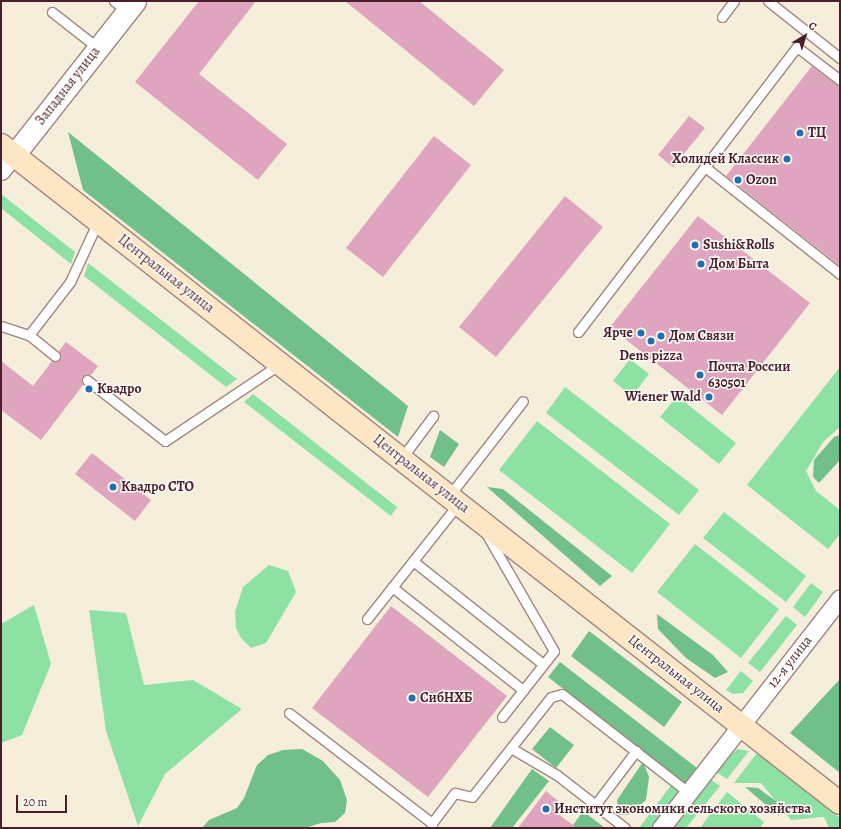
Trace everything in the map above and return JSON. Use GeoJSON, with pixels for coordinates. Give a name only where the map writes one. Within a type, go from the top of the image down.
{"type":"FeatureCollection","features":[{"type":"Feature","properties":{"kind":"main road","name":"Центральная улица"},"geometry":{"type":"LineString","coordinates":[[5,157],[98,221],[840,803]]}},
{"type":"Feature","properties":{"kind":"street","name":"Западная улица"},"geometry":{"type":"LineString","coordinates":[[5,157],[98,48],[125,4]]}},
{"type":"Feature","properties":{"kind":"street","name":"12-я улица"},"geometry":{"type":"LineString","coordinates":[[661,828],[840,598]]}},
{"type":"Feature","properties":{"kind":"lane"},"geometry":{"type":"LineString","coordinates":[[722,17],[734,1]]}},
{"type":"Feature","properties":{"kind":"lane"},"geometry":{"type":"LineString","coordinates":[[768,1],[840,58]]}},
{"type":"Feature","properties":{"kind":"lane"},"geometry":{"type":"LineString","coordinates":[[52,12],[98,48]]}},
{"type":"Feature","properties":{"kind":"lane"},"geometry":{"type":"LineString","coordinates":[[578,332],[798,47],[840,80]]}},
{"type":"Feature","properties":{"kind":"lane"},"geometry":{"type":"LineString","coordinates":[[705,168],[840,274]]}},
{"type":"Feature","properties":{"kind":"lane"},"geometry":{"type":"LineString","coordinates":[[29,335],[70,282],[98,221]]}},
{"type":"Feature","properties":{"kind":"lane"},"geometry":{"type":"LineString","coordinates":[[1,326],[29,335],[55,356]]}},
{"type":"Feature","properties":{"kind":"lane"},"geometry":{"type":"LineString","coordinates":[[87,380],[165,442],[280,364]]}},
{"type":"Feature","properties":{"kind":"lane"},"geometry":{"type":"LineString","coordinates":[[367,619],[413,561],[523,401]]}},
{"type":"Feature","properties":{"kind":"lane"},"geometry":{"type":"LineString","coordinates":[[401,459],[433,416]]}},
{"type":"Feature","properties":{"kind":"lane"},"geometry":{"type":"LineString","coordinates":[[477,518],[554,651],[502,718]]}},
{"type":"Feature","properties":{"kind":"lane"},"geometry":{"type":"LineString","coordinates":[[413,561],[543,664]]}},
{"type":"Feature","properties":{"kind":"lane"},"geometry":{"type":"LineString","coordinates":[[392,587],[523,690]]}},
{"type":"Feature","properties":{"kind":"lane"},"geometry":{"type":"LineString","coordinates":[[289,713],[432,826],[455,793],[472,797],[551,697],[562,694],[688,792]]}},
{"type":"Feature","properties":{"kind":"lane"},"geometry":{"type":"LineString","coordinates":[[511,748],[557,775],[625,828]]}},
{"type":"Feature","properties":{"kind":"lane"},"geometry":{"type":"LineString","coordinates":[[595,805],[636,751]]}},
{"type":"Feature","properties":{"kind":"green space"},"geometry":{"type":"Polygon","coordinates":[[[68,132],[408,406],[398,437],[83,190],[68,132]]]}},
{"type":"Feature","properties":{"kind":"green space"},"geometry":{"type":"Polygon","coordinates":[[[1,194],[75,252],[71,264],[1,208],[1,194]]]}},
{"type":"Feature","properties":{"kind":"green space"},"geometry":{"type":"Polygon","coordinates":[[[88,263],[237,379],[226,387],[84,276],[88,263]]]}},
{"type":"Feature","properties":{"kind":"green space"},"geometry":{"type":"Polygon","coordinates":[[[630,359],[649,374],[632,396],[613,381],[630,359]]]}},
{"type":"Feature","properties":{"kind":"green space"},"geometry":{"type":"Polygon","coordinates":[[[840,367],[840,427],[823,442],[806,471],[816,491],[840,510],[840,534],[828,549],[747,485],[840,367]]]}},
{"type":"Feature","properties":{"kind":"green space"},"geometry":{"type":"Polygon","coordinates":[[[565,387],[699,490],[679,515],[546,413],[565,387]]]}},
{"type":"Feature","properties":{"kind":"green space"},"geometry":{"type":"Polygon","coordinates":[[[253,394],[397,507],[391,516],[244,402],[253,394]]]}},
{"type":"Feature","properties":{"kind":"green space"},"geometry":{"type":"Polygon","coordinates":[[[677,396],[736,443],[719,464],[660,417],[677,396]]]}},
{"type":"Feature","properties":{"kind":"green space"},"geometry":{"type":"Polygon","coordinates":[[[537,421],[670,524],[632,573],[499,470],[537,421]]]}},
{"type":"Feature","properties":{"kind":"green space"},"geometry":{"type":"Polygon","coordinates":[[[440,430],[459,444],[444,467],[430,457],[440,430]]]}},
{"type":"Feature","properties":{"kind":"green space"},"geometry":{"type":"Polygon","coordinates":[[[840,435],[840,460],[819,483],[813,477],[814,460],[834,437],[840,435]]]}},
{"type":"Feature","properties":{"kind":"green space"},"geometry":{"type":"Polygon","coordinates":[[[487,487],[503,489],[612,576],[600,586],[487,487]]]}},
{"type":"Feature","properties":{"kind":"green space"},"geometry":{"type":"Polygon","coordinates":[[[724,512],[806,576],[786,602],[703,538],[724,512]]]}},
{"type":"Feature","properties":{"kind":"green space"},"geometry":{"type":"Polygon","coordinates":[[[695,544],[779,609],[741,658],[657,592],[695,544]]]}},
{"type":"Feature","properties":{"kind":"green space"},"geometry":{"type":"Polygon","coordinates":[[[269,565],[288,571],[296,592],[266,643],[251,648],[241,638],[236,628],[235,612],[243,587],[269,565]]]}},
{"type":"Feature","properties":{"kind":"green space"},"geometry":{"type":"Polygon","coordinates":[[[811,583],[823,592],[805,617],[793,607],[811,583]]]}},
{"type":"Feature","properties":{"kind":"green space"},"geometry":{"type":"Polygon","coordinates":[[[34,605],[51,664],[22,735],[1,743],[1,624],[34,605]]]}},
{"type":"Feature","properties":{"kind":"green space"},"geometry":{"type":"Polygon","coordinates":[[[89,610],[126,613],[144,685],[193,680],[242,709],[165,774],[138,826],[106,731],[89,610]]]}},
{"type":"Feature","properties":{"kind":"green space"},"geometry":{"type":"Polygon","coordinates":[[[657,614],[713,655],[728,672],[715,678],[686,658],[658,629],[657,614]]]}},
{"type":"Feature","properties":{"kind":"green space"},"geometry":{"type":"Polygon","coordinates":[[[786,616],[797,625],[760,672],[748,663],[786,616]]]}},
{"type":"Feature","properties":{"kind":"green space"},"geometry":{"type":"Polygon","coordinates":[[[589,631],[682,702],[664,727],[571,656],[589,631]]]}},
{"type":"Feature","properties":{"kind":"green space"},"geometry":{"type":"Polygon","coordinates":[[[560,662],[697,768],[685,784],[548,677],[560,662]]]}},
{"type":"Feature","properties":{"kind":"green space"},"geometry":{"type":"Polygon","coordinates":[[[741,671],[753,681],[743,693],[733,694],[726,690],[741,671]]]}},
{"type":"Feature","properties":{"kind":"green space"},"geometry":{"type":"Polygon","coordinates":[[[840,679],[840,773],[790,733],[840,679]]]}},
{"type":"Feature","properties":{"kind":"green space"},"geometry":{"type":"Polygon","coordinates":[[[550,727],[574,745],[556,768],[532,749],[550,727]]]}},
{"type":"Feature","properties":{"kind":"green space"},"geometry":{"type":"Polygon","coordinates":[[[302,749],[323,761],[340,780],[347,800],[345,813],[335,822],[321,823],[305,828],[202,828],[209,820],[237,808],[244,798],[257,765],[268,755],[283,750],[302,749]]]}},
{"type":"Feature","properties":{"kind":"green space"},"geometry":{"type":"Polygon","coordinates":[[[738,749],[749,751],[727,779],[716,772],[730,755],[738,749]]]}},
{"type":"Feature","properties":{"kind":"green space"},"geometry":{"type":"Polygon","coordinates":[[[757,753],[840,818],[840,828],[829,828],[824,817],[791,820],[761,783],[734,783],[757,753]]]}},
{"type":"Feature","properties":{"kind":"green space"},"geometry":{"type":"Polygon","coordinates":[[[643,762],[649,777],[646,800],[629,815],[619,815],[617,800],[643,762]]]}},
{"type":"Feature","properties":{"kind":"green space"},"geometry":{"type":"Polygon","coordinates":[[[532,769],[549,781],[512,828],[490,828],[532,769]]]}},
{"type":"Feature","properties":{"kind":"green space"},"geometry":{"type":"Polygon","coordinates":[[[710,779],[720,786],[686,828],[675,828],[676,822],[710,779]]]}},
{"type":"Feature","properties":{"kind":"green space"},"geometry":{"type":"Polygon","coordinates":[[[672,784],[681,790],[651,828],[639,828],[672,784]]]}},
{"type":"Feature","properties":{"kind":"green space"},"geometry":{"type":"Polygon","coordinates":[[[745,787],[758,788],[776,801],[779,816],[745,787]]]}},
{"type":"Feature","properties":{"kind":"green space"},"geometry":{"type":"Polygon","coordinates":[[[727,792],[764,822],[760,828],[700,828],[727,792]]]}},
{"type":"Feature","properties":{"kind":"green space"},"geometry":{"type":"Polygon","coordinates":[[[583,811],[605,828],[571,828],[583,811]]]}},
{"type":"Feature","properties":{"kind":"building"},"geometry":{"type":"Polygon","coordinates":[[[199,1],[256,1],[199,74],[287,144],[258,180],[135,82],[199,1]]]}},
{"type":"Feature","properties":{"kind":"building"},"geometry":{"type":"Polygon","coordinates":[[[345,1],[419,1],[504,70],[474,106],[345,1]]]}},
{"type":"Feature","properties":{"kind":"building","name":"ТЦ"},"geometry":{"type":"Polygon","coordinates":[[[812,66],[840,87],[840,266],[726,176],[812,66]]]}},
{"type":"Feature","properties":{"kind":"building"},"geometry":{"type":"Polygon","coordinates":[[[689,116],[705,128],[673,167],[658,155],[689,116]]]}},
{"type":"Feature","properties":{"kind":"building"},"geometry":{"type":"Polygon","coordinates":[[[434,136],[471,165],[383,277],[346,248],[434,136]]]}},
{"type":"Feature","properties":{"kind":"building"},"geometry":{"type":"Polygon","coordinates":[[[565,196],[603,227],[496,357],[459,327],[565,196]]]}},
{"type":"Feature","properties":{"kind":"building","name":"Дом Связи"},"geometry":{"type":"Polygon","coordinates":[[[698,216],[810,303],[722,415],[610,327],[698,216]]]}},
{"type":"Feature","properties":{"kind":"building"},"geometry":{"type":"Polygon","coordinates":[[[66,342],[98,366],[91,375],[82,377],[83,385],[41,440],[1,410],[1,361],[33,386],[52,361],[60,359],[59,351],[66,342]]]}},
{"type":"Feature","properties":{"kind":"building","name":"Квадро СТО"},"geometry":{"type":"Polygon","coordinates":[[[92,453],[151,500],[135,521],[75,474],[92,453]]]}},
{"type":"Feature","properties":{"kind":"building","name":"СибНХБ"},"geometry":{"type":"Polygon","coordinates":[[[391,606],[507,696],[428,797],[312,708],[391,606]]]}},
{"type":"Feature","properties":{"kind":"building","name":"Институт экономики сельского хозяйства"},"geometry":{"type":"Polygon","coordinates":[[[546,791],[563,805],[557,813],[577,828],[518,828],[546,791]]]}},
{"type":"Feature","properties":{"kind":"place","name":"ТЦ"},"geometry":{"type":"Point","coordinates":[800,133]}},
{"type":"Feature","properties":{"kind":"place","name":"Холидей Классик"},"geometry":{"type":"Point","coordinates":[787,159]}},
{"type":"Feature","properties":{"kind":"place","name":"Ozon"},"geometry":{"type":"Point","coordinates":[738,180]}},
{"type":"Feature","properties":{"kind":"place","name":"Sushi&Rolls"},"geometry":{"type":"Point","coordinates":[695,245]}},
{"type":"Feature","properties":{"kind":"place","name":"Дом Быта"},"geometry":{"type":"Point","coordinates":[701,264]}},
{"type":"Feature","properties":{"kind":"place","name":"Ярче"},"geometry":{"type":"Point","coordinates":[641,333]}},
{"type":"Feature","properties":{"kind":"place","name":"Дом Связи"},"geometry":{"type":"Point","coordinates":[661,336]}},
{"type":"Feature","properties":{"kind":"place","name":"Dens pizza"},"geometry":{"type":"Point","coordinates":[651,341]}},
{"type":"Feature","properties":{"kind":"place","name":"Почта России 630501"},"geometry":{"type":"Point","coordinates":[700,375]}},
{"type":"Feature","properties":{"kind":"place","name":"Квадро"},"geometry":{"type":"Point","coordinates":[89,389]}},
{"type":"Feature","properties":{"kind":"place","name":"Wiener Wald"},"geometry":{"type":"Point","coordinates":[709,397]}},
{"type":"Feature","properties":{"kind":"place","name":"Квадро СТО"},"geometry":{"type":"Point","coordinates":[113,487]}},
{"type":"Feature","properties":{"kind":"place","name":"СибНХБ"},"geometry":{"type":"Point","coordinates":[412,698]}},
{"type":"Feature","properties":{"kind":"place","name":"Институт экономики сельского хозяйства"},"geometry":{"type":"Point","coordinates":[546,809]}}]}
